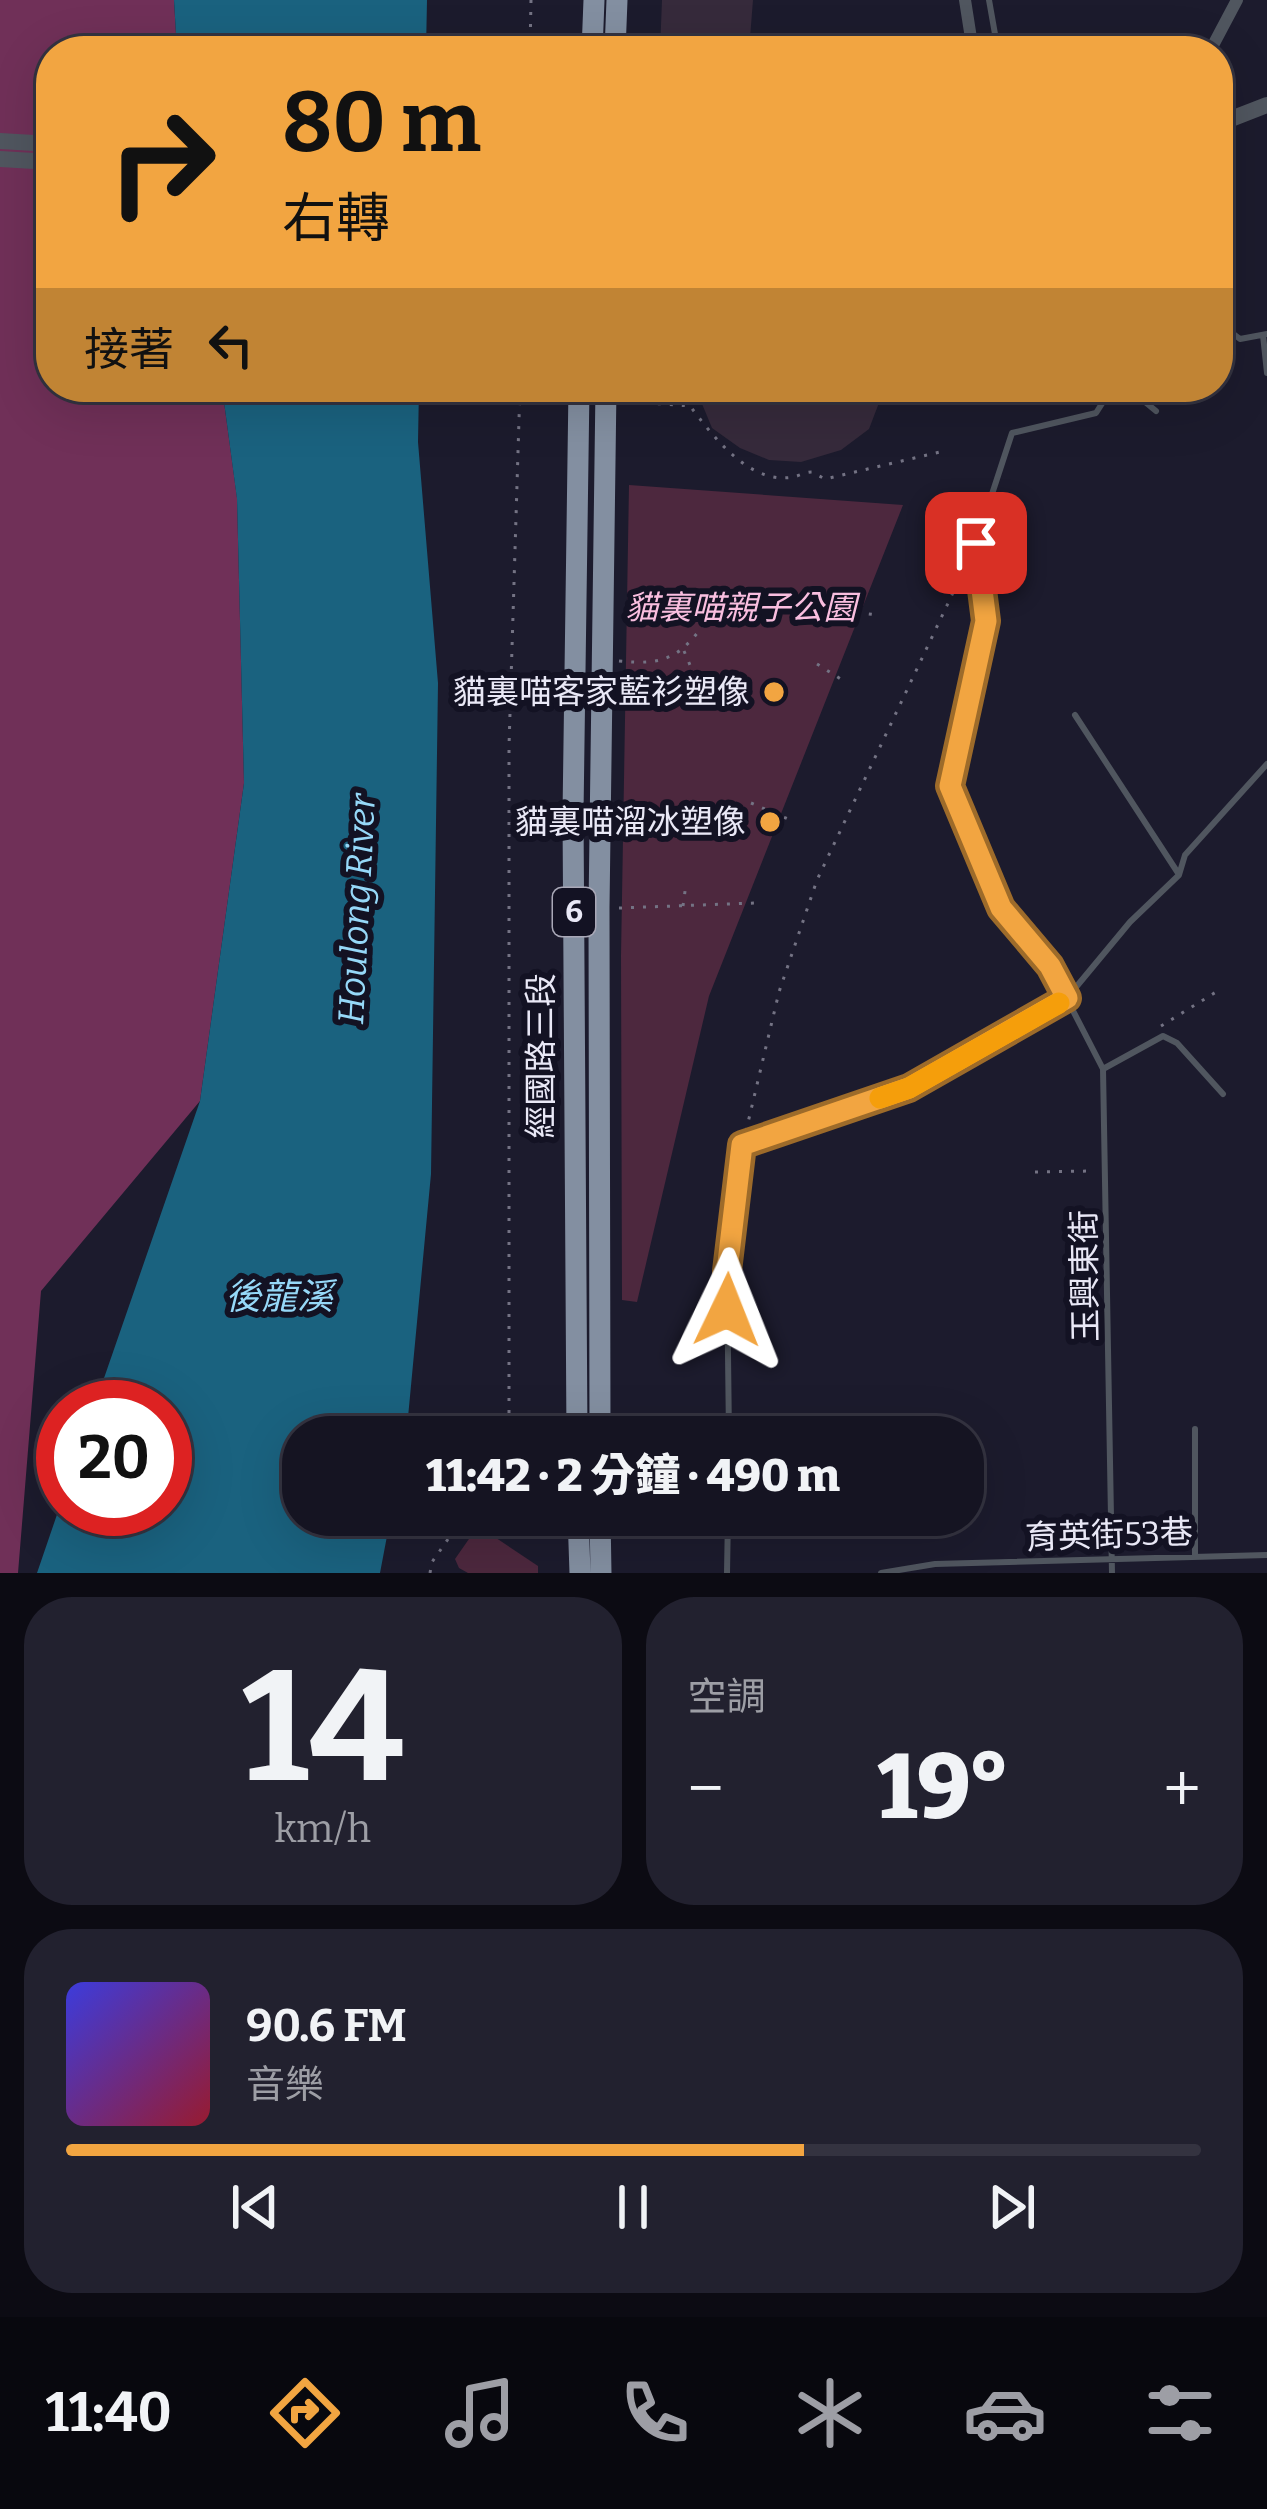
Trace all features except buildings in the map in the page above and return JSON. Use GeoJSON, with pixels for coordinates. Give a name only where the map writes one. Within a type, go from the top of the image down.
{"type":"FeatureCollection","features":[{"type":"Feature","properties":{"kind":"main road"},"geometry":{"type":"LineString","coordinates":[[593,36],[594,0]]}},
{"type":"Feature","properties":{"kind":"main road"},"geometry":{"type":"LineString","coordinates":[[616,36],[617,0]]}},
{"type":"Feature","properties":{"kind":"main road","name":"經國路三段"},"geometry":{"type":"LineString","coordinates":[[578,1416],[573,814],[579,402]]}},
{"type":"Feature","properties":{"kind":"main road","name":"經國路三段"},"geometry":{"type":"LineString","coordinates":[[600,1416],[598,908],[613,402]]}},
{"type":"Feature","properties":{"kind":"main road"},"geometry":{"type":"LineString","coordinates":[[579,1536],[580,1573]]}},
{"type":"Feature","properties":{"kind":"main road"},"geometry":{"type":"LineString","coordinates":[[600,1536],[601,1573]]}},
{"type":"Feature","properties":{"kind":"street"},"geometry":{"type":"LineString","coordinates":[[965,0],[971,36]]}},
{"type":"Feature","properties":{"kind":"street"},"geometry":{"type":"LineString","coordinates":[[1218,36],[1238,0]]}},
{"type":"Feature","properties":{"kind":"street"},"geometry":{"type":"LineString","coordinates":[[1233,118],[1267,105]]}},
{"type":"Feature","properties":{"kind":"street"},"geometry":{"type":"LineString","coordinates":[[0,142],[36,143]]}},
{"type":"Feature","properties":{"kind":"street"},"geometry":{"type":"LineString","coordinates":[[0,159],[36,161]]}},
{"type":"Feature","properties":{"kind":"lane"},"geometry":{"type":"LineString","coordinates":[[988,0],[995,36]]}},
{"type":"Feature","properties":{"kind":"lane"},"geometry":{"type":"LineString","coordinates":[[1233,334],[1240,339],[1265,334],[1267,373]]}},
{"type":"Feature","properties":{"kind":"lane","name":"玉興東街"},"geometry":{"type":"LineString","coordinates":[[1103,402],[1096,413],[1012,433],[976,543],[986,621],[950,786],[1001,908],[1050,966],[1103,1070],[1112,1573]]}},
{"type":"Feature","properties":{"kind":"lane"},"geometry":{"type":"LineString","coordinates":[[1145,402],[1156,411]]}},
{"type":"Feature","properties":{"kind":"lane"},"geometry":{"type":"LineString","coordinates":[[1075,715],[1179,875]]}},
{"type":"Feature","properties":{"kind":"lane"},"geometry":{"type":"LineString","coordinates":[[729,1416],[727,1271],[742,1145],[909,1088],[1067,998],[1130,922],[1179,875],[1185,855],[1267,764]]}},
{"type":"Feature","properties":{"kind":"lane"},"geometry":{"type":"LineString","coordinates":[[1103,1070],[1157,1037],[1177,1043],[1223,1094]]}},
{"type":"Feature","properties":{"kind":"lane"},"geometry":{"type":"LineString","coordinates":[[1195,1429],[1195,1556]]}},
{"type":"Feature","properties":{"kind":"lane"},"geometry":{"type":"LineString","coordinates":[[727,1573],[728,1536]]}},
{"type":"Feature","properties":{"kind":"lane","name":"育英街53巷"},"geometry":{"type":"LineString","coordinates":[[881,1573],[935,1564],[1267,1555]]}},
{"type":"Feature","properties":{"kind":"path"},"geometry":{"type":"LineString","coordinates":[[530,36],[531,0]]}},
{"type":"Feature","properties":{"kind":"path"},"geometry":{"type":"LineString","coordinates":[[509,1416],[509,746],[520,402]]}},
{"type":"Feature","properties":{"kind":"path"},"geometry":{"type":"LineString","coordinates":[[664,402],[690,406],[743,464],[768,475],[793,477],[812,472],[826,479],[940,452]]}},
{"type":"Feature","properties":{"kind":"path"},"geometry":{"type":"LineString","coordinates":[[742,1145],[779,992],[817,880],[976,543]]}},
{"type":"Feature","properties":{"kind":"path"},"geometry":{"type":"LineString","coordinates":[[617,661],[652,664],[683,649],[709,617],[707,604],[697,604]]}},
{"type":"Feature","properties":{"kind":"path"},"geometry":{"type":"LineString","coordinates":[[845,610],[877,615]]}},
{"type":"Feature","properties":{"kind":"path"},"geometry":{"type":"LineString","coordinates":[[683,649],[699,686]]}},
{"type":"Feature","properties":{"kind":"path"},"geometry":{"type":"LineString","coordinates":[[817,664],[847,683]]}},
{"type":"Feature","properties":{"kind":"path"},"geometry":{"type":"LineString","coordinates":[[751,802],[788,819]]}},
{"type":"Feature","properties":{"kind":"path"},"geometry":{"type":"LineString","coordinates":[[683,906],[686,884]]}},
{"type":"Feature","properties":{"kind":"path"},"geometry":{"type":"LineString","coordinates":[[615,908],[755,903]]}},
{"type":"Feature","properties":{"kind":"path"},"geometry":{"type":"LineString","coordinates":[[1157,1037],[1157,1029],[1216,992]]}},
{"type":"Feature","properties":{"kind":"path"},"geometry":{"type":"LineString","coordinates":[[1035,1172],[1106,1171]]}},
{"type":"Feature","properties":{"kind":"path"},"geometry":{"type":"LineString","coordinates":[[430,1573],[450,1536]]}},
{"type":"Feature","properties":{"kind":"green space","name":"貓裏喵親子公園"},"geometry":{"type":"Polygon","coordinates":[[[629,485],[903,505],[709,996],[637,1302],[622,1300],[621,956],[629,485]]]}},
{"type":"Feature","properties":{"kind":"green space"},"geometry":{"type":"Polygon","coordinates":[[[471,1536],[493,1536],[538,1566],[538,1573],[468,1573],[455,1559],[471,1536]]]}},
{"type":"Feature","properties":{"kind":"shaded area"},"geometry":{"type":"Polygon","coordinates":[[[0,0],[174,0],[176,36],[36,36],[36,402],[224,402],[237,498],[244,783],[200,1101],[41,1291],[18,1573],[0,1573],[0,0]]]}},
{"type":"Feature","properties":{"kind":"water"},"geometry":{"type":"Polygon","coordinates":[[[174,0],[427,0],[426,36],[176,36],[174,0]]]}},
{"type":"Feature","properties":{"kind":"water","name":"後龍溪"},"geometry":{"type":"Polygon","coordinates":[[[224,402],[419,402],[438,683],[431,1174],[408,1416],[282,1416],[282,1536],[387,1536],[380,1573],[37,1573],[50,1536],[192,1536],[192,1380],[103,1380],[200,1101],[244,783],[237,499],[224,402]]]}},
{"type":"Feature","properties":{"kind":"slow traffic"},"geometry":{"type":"LineString","coordinates":[[880,1098],[909,1088],[1059,1003]]}},
{"type":"Feature","properties":{"kind":"place","name":"貓裏喵客家藍衫塑像"},"geometry":{"type":"Point","coordinates":[774,692]}},
{"type":"Feature","properties":{"kind":"place","name":"貓裏喵溜冰塑像"},"geometry":{"type":"Point","coordinates":[770,822]}},
{"type":"Feature","properties":{"kind":"route"},"geometry":{"type":"LineString","coordinates":[[727,1310],[742,1145],[909,1088],[1067,998],[1050,966],[1001,908],[950,786],[986,621],[976,543]]}},
{"type":"Feature","properties":{"kind":"water label","name":"Houlong River"},"geometry":{"type":"Point","coordinates":[357,909]}}]}
